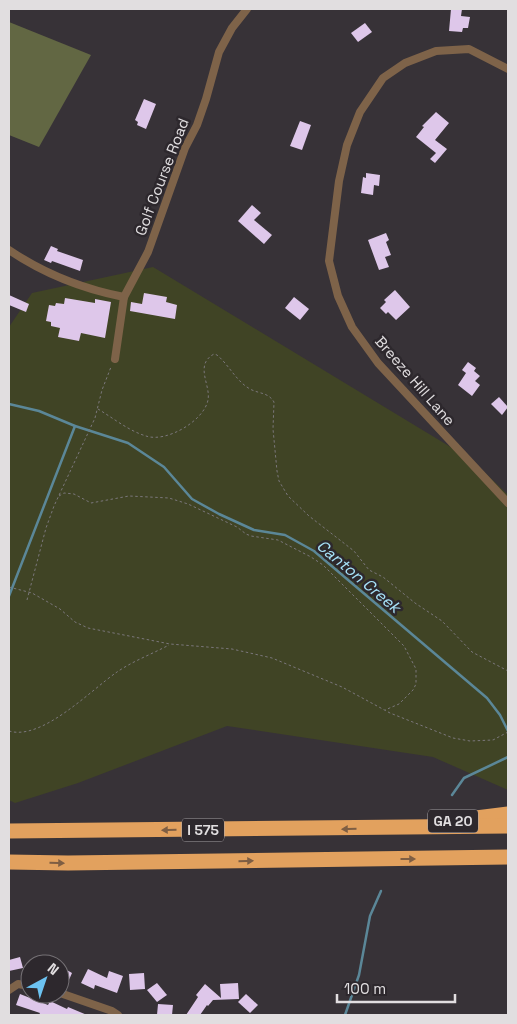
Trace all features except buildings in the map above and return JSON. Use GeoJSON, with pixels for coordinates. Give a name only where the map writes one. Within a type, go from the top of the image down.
{"type":"FeatureCollection","features":[{"type":"Feature","properties":{"kind":"highway","name":"GA 20"},"geometry":{"type":"LineString","coordinates":[[398,828],[508,814]]}},
{"type":"Feature","properties":{"kind":"highway","name":"I 575"},"geometry":{"type":"LineString","coordinates":[[9,831],[508,826]]}},
{"type":"Feature","properties":{"kind":"highway","name":"I 575"},"geometry":{"type":"LineString","coordinates":[[9,862],[108,863],[508,858]]}},
{"type":"Feature","properties":{"kind":"street","name":"Golf Course Road"},"geometry":{"type":"LineString","coordinates":[[114,359],[124,297],[148,252],[185,148],[197,125],[222,47],[232,28],[247,9]]}},
{"type":"Feature","properties":{"kind":"street","name":"Breeze Hill Lane"},"geometry":{"type":"LineString","coordinates":[[508,69],[469,49],[436,51],[405,63],[383,78],[360,112],[347,144],[339,181],[329,261],[338,296],[352,326],[378,363],[508,503]]}},
{"type":"Feature","properties":{"kind":"street"},"geometry":{"type":"LineString","coordinates":[[9,250],[44,271],[74,283],[124,297]]}},
{"type":"Feature","properties":{"kind":"street"},"geometry":{"type":"LineString","coordinates":[[9,990],[20,984]]}},
{"type":"Feature","properties":{"kind":"street"},"geometry":{"type":"LineString","coordinates":[[70,996],[112,1010],[118,1015]]}},
{"type":"Feature","properties":{"kind":"path"},"geometry":{"type":"LineString","coordinates":[[98,409],[145,436],[157,437],[181,430],[198,418],[207,405],[209,393],[203,375],[209,357],[214,354],[217,355],[244,385],[270,396],[274,402],[273,429],[277,470],[279,481],[288,496],[308,516],[354,551],[369,570],[384,577],[415,603],[442,621],[472,652],[508,671]]}},
{"type":"Feature","properties":{"kind":"path"},"geometry":{"type":"LineString","coordinates":[[27,600],[43,538],[59,496],[95,418],[107,373],[114,359]]}},
{"type":"Feature","properties":{"kind":"path"},"geometry":{"type":"LineString","coordinates":[[59,496],[64,493],[74,494],[92,503],[141,495],[177,499],[237,527],[246,534],[278,540],[311,557],[330,570],[404,646],[416,669],[417,678],[413,690],[399,704],[382,710]]}},
{"type":"Feature","properties":{"kind":"path"},"geometry":{"type":"LineString","coordinates":[[9,587],[29,592],[60,609],[81,626],[170,644],[232,649],[272,658],[342,687],[382,710],[453,738],[470,741],[493,740],[508,732]]}},
{"type":"Feature","properties":{"kind":"path"},"geometry":{"type":"LineString","coordinates":[[9,731],[24,732],[44,725],[119,670],[170,644]]}},
{"type":"Feature","properties":{"kind":"green space"},"geometry":{"type":"Polygon","coordinates":[[[9,22],[91,55],[39,147],[9,135],[9,22]]]}},
{"type":"Feature","properties":{"kind":"green space"},"geometry":{"type":"Polygon","coordinates":[[[153,267],[472,460],[508,495],[508,790],[433,757],[227,726],[78,783],[15,803],[9,800],[9,327],[32,293],[153,267]]]}},
{"type":"Feature","properties":{"kind":"waterway","name":"Canton Creek"},"geometry":{"type":"LineString","coordinates":[[9,404],[39,411],[75,426],[128,443],[164,467],[192,499],[254,530],[285,535],[314,551],[487,698],[500,715],[508,731]]}},
{"type":"Feature","properties":{"kind":"waterway"},"geometry":{"type":"LineString","coordinates":[[9,596],[75,426]]}},
{"type":"Feature","properties":{"kind":"waterway"},"geometry":{"type":"LineString","coordinates":[[452,795],[464,778],[508,757]]}},
{"type":"Feature","properties":{"kind":"waterway"},"geometry":{"type":"LineString","coordinates":[[345,1015],[359,975],[370,916],[381,891]]}}]}
